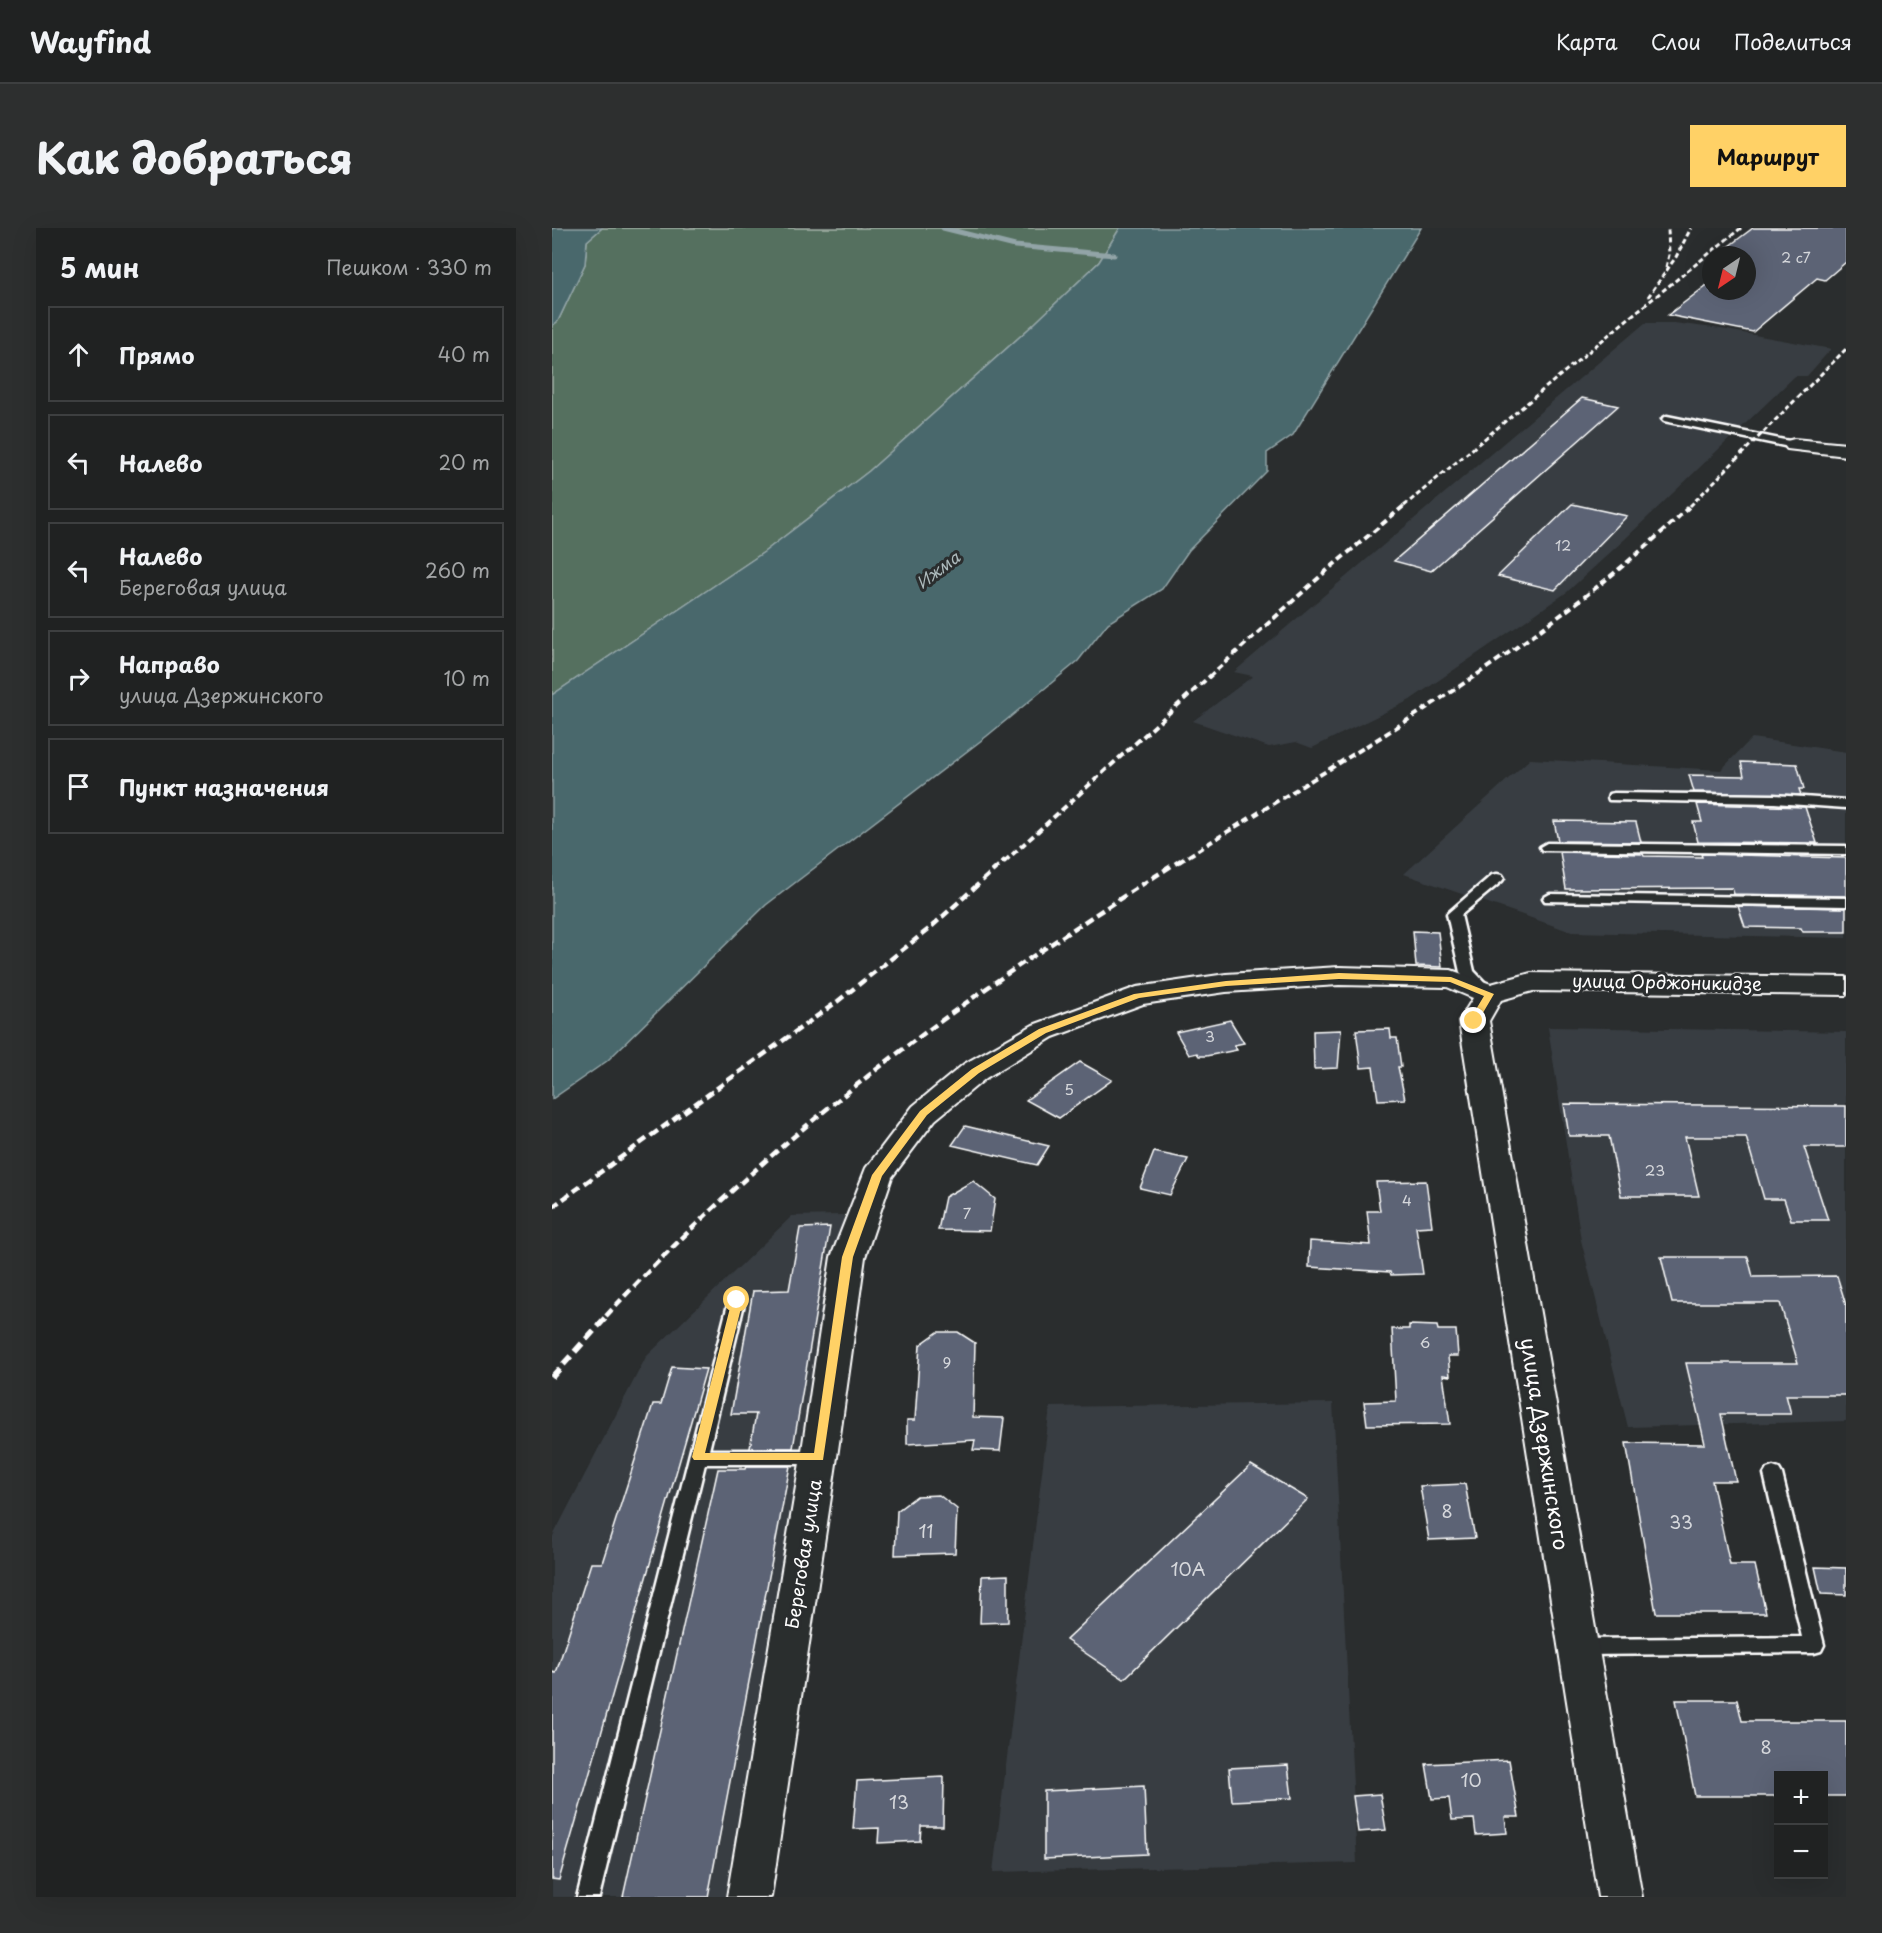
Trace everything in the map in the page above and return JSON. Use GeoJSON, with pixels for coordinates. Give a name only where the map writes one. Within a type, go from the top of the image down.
{"type":"FeatureCollection","features":[{"type":"Feature","properties":{"kind":"street"},"geometry":{"type":"LineString","coordinates":[[1794,445],[1846,450]]}},
{"type":"Feature","properties":{"kind":"street","name":"Береговая улица"},"geometry":{"type":"LineString","coordinates":[[749,1897],[819,1457],[848,1257],[877,1175],[924,1113],[975,1071],[1043,1031],[1137,996],[1226,983],[1339,976],[1451,979],[1490,994]]}},
{"type":"Feature","properties":{"kind":"street","name":"улица Орджоникидзе"},"geometry":{"type":"LineString","coordinates":[[1490,994],[1531,982],[1846,986]]}},
{"type":"Feature","properties":{"kind":"street","name":"улица Дзержинского"},"geometry":{"type":"LineString","coordinates":[[1490,994],[1474,1021],[1620,1897]]}},
{"type":"Feature","properties":{"kind":"lane"},"geometry":{"type":"LineString","coordinates":[[1667,419],[1794,445]]}},
{"type":"Feature","properties":{"kind":"lane"},"geometry":{"type":"LineString","coordinates":[[1614,797],[1774,799],[1846,804]]}},
{"type":"Feature","properties":{"kind":"lane"},"geometry":{"type":"LineString","coordinates":[[1547,847],[1846,850]]}},
{"type":"Feature","properties":{"kind":"lane"},"geometry":{"type":"LineString","coordinates":[[1490,994],[1467,972],[1454,914],[1497,878]]}},
{"type":"Feature","properties":{"kind":"lane"},"geometry":{"type":"LineString","coordinates":[[1550,898],[1846,902]]}},
{"type":"Feature","properties":{"kind":"lane"},"geometry":{"type":"LineString","coordinates":[[588,1897],[737,1300]]}},
{"type":"Feature","properties":{"kind":"lane"},"geometry":{"type":"LineString","coordinates":[[698,1457],[819,1457]]}},
{"type":"Feature","properties":{"kind":"lane"},"geometry":{"type":"LineString","coordinates":[[1578,1647],[1814,1645],[1773,1474]]}},
{"type":"Feature","properties":{"kind":"shaded area"},"geometry":{"type":"Polygon","coordinates":[[[1645,323],[1674,323],[1721,329],[1831,349],[1807,376],[1795,376],[1567,592],[1410,700],[1312,748],[1296,742],[1269,747],[1193,721],[1253,676],[1234,672],[1645,323]]]}},
{"type":"Feature","properties":{"kind":"shaded area"},"geometry":{"type":"Polygon","coordinates":[[[1752,738],[1846,752],[1846,938],[1572,932],[1404,874],[1530,759],[1721,770],[1752,738]]]}},
{"type":"Feature","properties":{"kind":"shaded area"},"geometry":{"type":"Polygon","coordinates":[[[1548,1027],[1846,1032],[1846,1421],[1628,1427],[1581,1240],[1548,1027]]]}},
{"type":"Feature","properties":{"kind":"shaded area"},"geometry":{"type":"Polygon","coordinates":[[[844,1215],[725,1897],[552,1897],[552,1538],[646,1357],[792,1216],[844,1215]]]}},
{"type":"Feature","properties":{"kind":"shaded area"},"geometry":{"type":"Polygon","coordinates":[[[1333,1403],[1357,1863],[993,1872],[1050,1407],[1333,1403]]]}},
{"type":"Feature","properties":{"kind":"green space"},"geometry":{"type":"Polygon","coordinates":[[[602,228],[1120,228],[1099,262],[1035,323],[869,471],[764,552],[552,695],[552,326],[558,321],[585,264],[587,241],[602,228]]]}},
{"type":"Feature","properties":{"kind":"water"},"geometry":{"type":"Polygon","coordinates":[[[552,228],[602,228],[587,241],[585,264],[558,321],[552,326],[552,228]]]}},
{"type":"Feature","properties":{"kind":"water","name":"Ижма"},"geometry":{"type":"Polygon","coordinates":[[[1120,228],[1421,228],[1293,435],[1267,453],[1267,471],[1189,550],[1162,589],[1108,623],[1078,661],[987,736],[766,905],[607,1061],[552,1099],[552,695],[764,552],[869,471],[1035,323],[1099,262],[1120,228]]]}},
{"type":"Feature","properties":{"kind":"building"},"geometry":{"type":"Polygon","coordinates":[[[1753,228],[1846,228],[1846,262],[1825,280],[1817,278],[1753,332],[1668,315],[1702,289],[1702,300],[1756,300],[1756,246],[1729,246],[1753,228]]]}},
{"type":"Feature","properties":{"kind":"building"},"geometry":{"type":"Polygon","coordinates":[[[1582,398],[1618,406],[1431,571],[1394,561],[1582,398]]]}},
{"type":"Feature","properties":{"kind":"building"},"geometry":{"type":"Polygon","coordinates":[[[1572,504],[1627,516],[1555,590],[1498,576],[1572,504]]]}},
{"type":"Feature","properties":{"kind":"building"},"geometry":{"type":"Polygon","coordinates":[[[1741,762],[1797,764],[1804,789],[1799,789],[1801,795],[1694,792],[1689,775],[1744,776],[1741,762]]]}},
{"type":"Feature","properties":{"kind":"building"},"geometry":{"type":"Polygon","coordinates":[[[1697,804],[1805,807],[1817,843],[1698,842],[1693,822],[1702,822],[1697,804]]]}},
{"type":"Feature","properties":{"kind":"building"},"geometry":{"type":"Polygon","coordinates":[[[1554,821],[1636,822],[1641,842],[1558,841],[1554,821]]]}},
{"type":"Feature","properties":{"kind":"building"},"geometry":{"type":"Polygon","coordinates":[[[1560,852],[1643,854],[1644,856],[1702,857],[1701,854],[1846,858],[1846,896],[1734,894],[1732,888],[1566,889],[1560,852]]]}},
{"type":"Feature","properties":{"kind":"building"},"geometry":{"type":"Polygon","coordinates":[[[1738,906],[1846,908],[1846,932],[1803,932],[1801,928],[1745,927],[1738,906]]]}},
{"type":"Feature","properties":{"kind":"building"},"geometry":{"type":"Polygon","coordinates":[[[1413,931],[1438,932],[1442,967],[1416,966],[1413,931]]]}},
{"type":"Feature","properties":{"kind":"building"},"geometry":{"type":"Polygon","coordinates":[[[1230,1020],[1244,1043],[1234,1045],[1237,1050],[1206,1056],[1199,1056],[1197,1053],[1189,1055],[1176,1032],[1230,1020]]]}},
{"type":"Feature","properties":{"kind":"building"},"geometry":{"type":"Polygon","coordinates":[[[1390,1029],[1391,1038],[1397,1038],[1401,1067],[1398,1067],[1405,1099],[1378,1100],[1373,1067],[1361,1068],[1356,1030],[1390,1029]]]}},
{"type":"Feature","properties":{"kind":"building"},"geometry":{"type":"Polygon","coordinates":[[[1341,1030],[1338,1068],[1314,1069],[1313,1031],[1341,1030]]]}},
{"type":"Feature","properties":{"kind":"building"},"geometry":{"type":"Polygon","coordinates":[[[1080,1062],[1112,1080],[1059,1118],[1026,1100],[1080,1062]]]}},
{"type":"Feature","properties":{"kind":"building"},"geometry":{"type":"Polygon","coordinates":[[[1564,1104],[1846,1106],[1846,1147],[1804,1147],[1828,1220],[1791,1220],[1784,1199],[1764,1199],[1746,1137],[1685,1137],[1699,1196],[1621,1196],[1609,1136],[1569,1136],[1564,1104]]]}},
{"type":"Feature","properties":{"kind":"building"},"geometry":{"type":"Polygon","coordinates":[[[965,1126],[1049,1146],[1037,1165],[952,1145],[965,1126]]]}},
{"type":"Feature","properties":{"kind":"building"},"geometry":{"type":"Polygon","coordinates":[[[1154,1152],[1188,1159],[1170,1195],[1140,1188],[1154,1152]]]}},
{"type":"Feature","properties":{"kind":"building"},"geometry":{"type":"Polygon","coordinates":[[[973,1181],[995,1199],[990,1231],[938,1230],[945,1197],[973,1181]]]}},
{"type":"Feature","properties":{"kind":"building"},"geometry":{"type":"Polygon","coordinates":[[[1426,1181],[1432,1226],[1416,1227],[1423,1274],[1391,1275],[1390,1272],[1309,1267],[1310,1241],[1371,1245],[1367,1211],[1380,1211],[1376,1182],[1426,1181]]]}},
{"type":"Feature","properties":{"kind":"building"},"geometry":{"type":"Polygon","coordinates":[[[830,1227],[793,1448],[750,1448],[756,1414],[731,1414],[753,1291],[789,1290],[800,1228],[830,1227]]]}},
{"type":"Feature","properties":{"kind":"building"},"geometry":{"type":"Polygon","coordinates":[[[1661,1257],[1748,1257],[1753,1277],[1837,1276],[1846,1305],[1846,1395],[1786,1395],[1791,1414],[1721,1414],[1736,1481],[1712,1481],[1730,1565],[1755,1565],[1766,1613],[1656,1613],[1626,1443],[1705,1444],[1686,1363],[1798,1363],[1780,1303],[1672,1303],[1661,1257]]]}},
{"type":"Feature","properties":{"kind":"building"},"geometry":{"type":"Polygon","coordinates":[[[1409,1325],[1437,1326],[1438,1330],[1456,1330],[1458,1356],[1448,1356],[1450,1376],[1443,1375],[1450,1424],[1367,1425],[1364,1402],[1396,1401],[1392,1329],[1409,1329],[1409,1325]]]}},
{"type":"Feature","properties":{"kind":"building"},"geometry":{"type":"Polygon","coordinates":[[[938,1332],[958,1332],[975,1343],[973,1417],[1004,1418],[1000,1451],[973,1450],[975,1440],[907,1444],[907,1420],[915,1420],[920,1345],[938,1332]]]}},
{"type":"Feature","properties":{"kind":"building"},"geometry":{"type":"Polygon","coordinates":[[[672,1367],[706,1369],[559,1880],[552,1879],[552,1672],[556,1673],[591,1563],[602,1563],[653,1404],[661,1404],[672,1367]]]}},
{"type":"Feature","properties":{"kind":"building"},"geometry":{"type":"Polygon","coordinates":[[[1251,1465],[1308,1499],[1124,1679],[1066,1640],[1251,1465]]]}},
{"type":"Feature","properties":{"kind":"building"},"geometry":{"type":"Polygon","coordinates":[[[746,1466],[790,1466],[708,1897],[623,1897],[718,1469],[745,1469],[746,1466]]]}},
{"type":"Feature","properties":{"kind":"building"},"geometry":{"type":"Polygon","coordinates":[[[1465,1484],[1475,1538],[1429,1540],[1420,1486],[1465,1484]]]}},
{"type":"Feature","properties":{"kind":"building"},"geometry":{"type":"Polygon","coordinates":[[[939,1495],[957,1509],[955,1553],[895,1555],[897,1511],[917,1496],[939,1495]]]}},
{"type":"Feature","properties":{"kind":"building"},"geometry":{"type":"Polygon","coordinates":[[[1815,1567],[1846,1568],[1846,1595],[1821,1594],[1815,1567]]]}},
{"type":"Feature","properties":{"kind":"building"},"geometry":{"type":"Polygon","coordinates":[[[1008,1575],[1008,1622],[980,1623],[982,1576],[1008,1575]]]}},
{"type":"Feature","properties":{"kind":"building"},"geometry":{"type":"Polygon","coordinates":[[[1676,1700],[1737,1700],[1742,1721],[1846,1721],[1846,1796],[1828,1796],[1828,1771],[1774,1771],[1774,1796],[1695,1796],[1676,1700]]]}},
{"type":"Feature","properties":{"kind":"building"},"geometry":{"type":"Polygon","coordinates":[[[1509,1760],[1519,1817],[1505,1817],[1507,1833],[1476,1835],[1474,1819],[1452,1820],[1449,1798],[1432,1799],[1426,1764],[1509,1760]]]}},
{"type":"Feature","properties":{"kind":"building"},"geometry":{"type":"Polygon","coordinates":[[[1288,1765],[1292,1798],[1232,1801],[1229,1768],[1288,1765]]]}},
{"type":"Feature","properties":{"kind":"building"},"geometry":{"type":"Polygon","coordinates":[[[944,1777],[943,1826],[921,1826],[920,1841],[878,1843],[879,1828],[853,1829],[857,1781],[944,1777]]]}},
{"type":"Feature","properties":{"kind":"building"},"geometry":{"type":"Polygon","coordinates":[[[1144,1786],[1147,1854],[1044,1859],[1044,1791],[1144,1786]]]}},
{"type":"Feature","properties":{"kind":"building"},"geometry":{"type":"Polygon","coordinates":[[[1380,1794],[1386,1830],[1358,1832],[1353,1796],[1380,1794]]]}},
{"type":"Feature","properties":{"kind":"waterway"},"geometry":{"type":"LineString","coordinates":[[943,228],[1015,246],[1114,255]]}},
{"type":"Feature","properties":{"kind":"railway"},"geometry":{"type":"LineString","coordinates":[[1666,267],[1669,255],[1668,228]]}},
{"type":"Feature","properties":{"kind":"railway"},"geometry":{"type":"LineString","coordinates":[[1648,297],[1676,257],[1691,228]]}},
{"type":"Feature","properties":{"kind":"railway"},"geometry":{"type":"LineString","coordinates":[[1404,506],[1630,317],[1741,228]]}},
{"type":"Feature","properties":{"kind":"railway"},"geometry":{"type":"LineString","coordinates":[[1691,505],[1846,349]]}},
{"type":"Feature","properties":{"kind":"railway"},"geometry":{"type":"LineString","coordinates":[[1004,862],[1324,573],[1405,505]]}},
{"type":"Feature","properties":{"kind":"railway"},"geometry":{"type":"LineString","coordinates":[[1179,862],[1379,738],[1509,652],[1633,557],[1691,505]]}},
{"type":"Feature","properties":{"kind":"railway"},"geometry":{"type":"LineString","coordinates":[[552,1207],[838,1001],[930,928],[1005,860]]}},
{"type":"Feature","properties":{"kind":"railway"},"geometry":{"type":"LineString","coordinates":[[606,1316],[738,1185],[878,1068],[1025,961],[1181,860]]}},
{"type":"Feature","properties":{"kind":"railway"},"geometry":{"type":"LineString","coordinates":[[552,1377],[608,1315]]}},
{"type":"Feature","properties":{"kind":"route"},"geometry":{"type":"LineString","coordinates":[[737,1300],[698,1457],[819,1457],[848,1257],[877,1175],[924,1113],[975,1071],[1043,1031],[1137,996],[1226,983],[1339,976],[1451,979],[1490,994],[1474,1021]]}}]}
